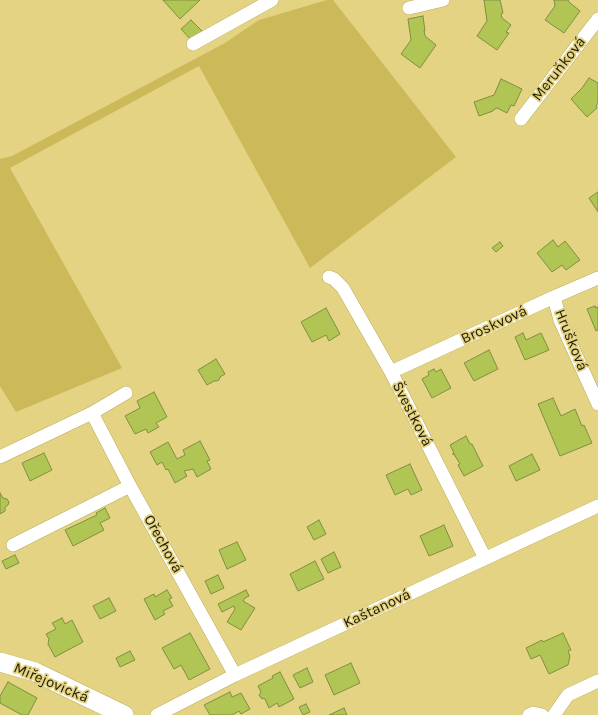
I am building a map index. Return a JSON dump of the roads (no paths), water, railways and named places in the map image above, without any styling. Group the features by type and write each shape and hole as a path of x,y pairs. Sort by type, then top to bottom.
{"street":[{"path":"193,44 272,0"},
{"path":"409,8 443,0"},
{"name":"Meruňková","path":"520,119 598,19"},
{"name":"Švestková","path":"329,276 343,288 391,372 485,558"},
{"name":"Broskvová","path":"391,372 598,278"},
{"name":"Hrušková","path":"554,297 560,320 598,404"},
{"path":"0,457 92,413 126,393"},
{"name":"Ořechová","path":"92,413 130,486 235,676"},
{"path":"13,545 130,486"},
{"name":"Kaštanová","path":"157,715 235,676 598,506"},
{"name":"Miřejovická","path":"0,662 34,672 124,715"},
{"path":"554,715 568,695 598,681"},
{"path":"529,715 534,713 542,715"}]}
